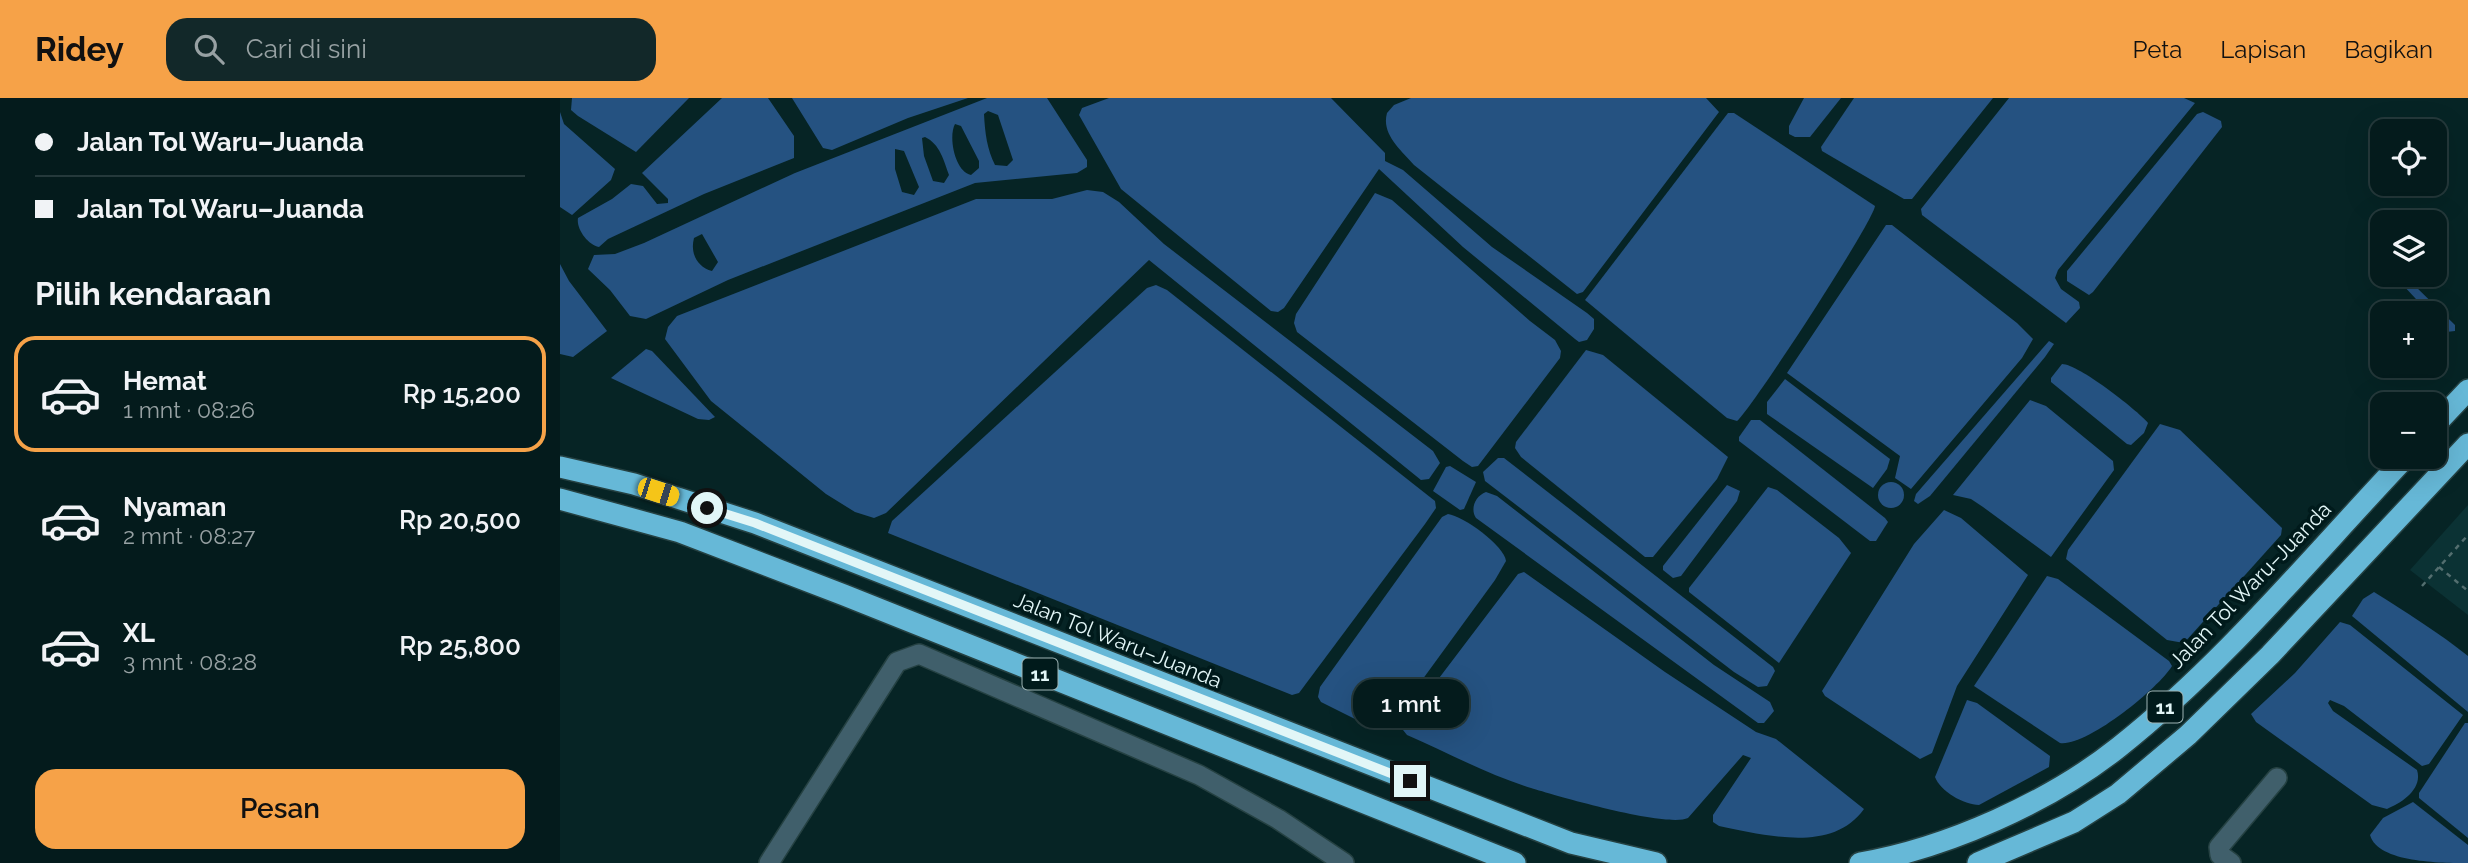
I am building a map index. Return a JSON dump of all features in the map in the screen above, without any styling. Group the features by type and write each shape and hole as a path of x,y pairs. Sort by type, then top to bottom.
{"highway":[{"path":"2447,412 2468,390"},
{"name":"11","path":"1978,863 2074,822 2118,794 2188,735 2270,655 2468,444"},
{"name":"Jalan Tol Waru–Juanda","path":"560,467 634,484 755,523 1560,839 1656,863"},
{"name":"Jalan Tol Waru–Juanda","path":"1860,863 1946,840 2050,793 2118,748 2200,676 2395,469"},
{"name":"11","path":"560,499 680,532 1515,863"}],"street":[{"path":"769,863 897,662 919,654 1199,775 1278,819 1344,863"},
{"path":"2231,863 2220,855 2219,847 2277,778"}],"path":[{"path":"2422,586 2468,535"},
{"path":"2439,568 2468,591"}],"shaded area":[{"path":"2468,505 2468,615 2410,570"}],"water":[{"path":"572,98 689,98 636,152 578,116 571,110"},
{"path":"722,98 768,98 794,136 794,158 704,194 608,239 599,247 587,240 579,227 578,218 612,199 631,184 643,186 657,204 668,203 668,199 642,173"},
{"path":"792,98 968,98 908,118 832,150 823,148"},
{"path":"987,98 1047,98 1087,160 1087,167 1077,173 975,183 728,280 646,319 630,316 610,290 588,269 594,255 615,254 644,243 795,173","holes":["988,111 998,115 1013,160 1007,166 995,165 992,159 984,114","955,124 961,126 979,161 979,168 971,175 965,172 957,161 953,130","922,138 930,140 941,153 949,175 944,183 933,181 924,156","895,149 904,151 919,187 914,195 902,192 895,169","702,234 718,262 712,271 699,263 693,244 694,238"]},
{"path":"1109,98 1331,98 1385,153 1385,161 1403,170 1492,247 1587,313 1594,319 1594,329 1587,340 1579,342 1463,247 1379,169 1284,308 1278,312 1271,311 1121,189 1079,115 1082,108"},
{"path":"1411,98 1706,98 1719,112 1583,292 1577,294 1414,165 1398,147 1389,135 1387,113 1394,105"},
{"path":"1804,98 1841,98 1810,137 1795,137 1789,134 1789,126"},
{"path":"1854,98 1993,98 1912,199 1904,199 1822,151 1821,147"},
{"path":"2009,98 2184,98 2195,103 2058,270 2055,278 2061,289 2079,302 2080,308 2066,323 1922,215 1921,209"},
{"path":"560,112 564,124 615,169 611,180 572,215 560,207"},
{"path":"2203,112 2221,121 2222,127 2093,292 2089,295 2067,281 2067,271 2197,114"},
{"path":"1728,113 1734,113 1875,206 1855,245 1811,314 1737,421 1727,418 1585,300"},
{"path":"1087,190 1103,192 1119,202 1164,244 1433,451 1440,463 1429,479 1421,480 1149,260 886,513 874,518 855,512 826,494 711,401 665,339 668,327 677,316 976,199 1052,199"},
{"path":"1375,193 1392,200 1555,340 1561,351 1560,358 1478,466 1472,467 1463,461 1297,332 1294,323 1296,314"},
{"path":"1886,225 1892,225 2017,323 2033,339 2022,358 1911,489 1895,478 1900,456 1787,373"},
{"path":"560,264 569,281 607,331 573,357 560,354"},
{"path":"1156,285 1167,290 1435,501 1436,508 1425,524 1299,693 1292,695 888,533 892,521 1147,288"},
{"path":"2405,287 2416,287 2430,301 2418,301"},
{"path":"2447,317 2455,325 2455,331 2447,332"},
{"path":"2049,341 2054,344 2045,357 1930,496 1918,504 1914,501 1916,494"},
{"path":"646,349 652,351 715,417 709,420 698,419 611,378"},
{"path":"1586,350 1603,355 1728,457 1717,479 1653,557 1645,557 1521,457 1515,448 1516,442"},
{"path":"2062,364 2093,379 2132,408 2148,423 2144,433 2131,445 2127,444 2051,382"},
{"path":"1785,379 1890,459 1887,469 1873,488 1767,414 1767,402"},
{"path":"2030,400 2046,406 2113,461 2114,470 2051,557 1971,499 1953,495"},
{"path":"1751,420 1760,420 1885,518 1888,522 1876,541 1870,541 1739,441"},
{"path":"2160,424 2180,430 2282,528 2281,535 2184,643 2167,640 2066,559 2068,550"},
{"path":"1498,458 1504,458 1773,667 1775,671 1767,686 1758,687 1734,672 1485,481 1483,472"},
{"path":"1450,466 1476,482 1464,509 1460,510 1433,491 1446,467"},
{"path":"1891,482 1900,486 1904,495 1900,504 1891,508 1882,504 1878,495 1882,486"},
{"path":"1727,485 1740,491 1737,501 1681,576 1673,578 1663,570 1663,566"},
{"path":"1768,487 1777,490 1839,538 1851,553 1779,663 1689,592 1689,588"},
{"path":"1486,492 1497,496 1714,665 1770,702 1774,711 1764,723 1758,723 1476,518 1473,511 1475,503 1479,496"},
{"path":"1944,510 1961,518 2028,575 1957,686 1932,753 1920,759 1825,696 1822,691 1914,544"},
{"path":"1448,514 1482,532 1504,554 1506,561 1390,724 1375,729 1321,702 1318,697 1320,687 1442,517"},
{"path":"1524,572 1665,672 1756,732 1776,739 1864,809 1850,823 1834,832 1816,837 1777,836 1719,826 1713,822 1713,815 1751,758 1743,755 1688,818 1658,819 1611,810 1515,783 1407,735 1403,730 1405,723 1518,574"},
{"path":"2047,576 2058,579 2169,661 2172,666 2152,688 2120,715 2072,742 2060,743 1974,686"},
{"path":"2374,592 2468,656 2468,712 2352,616 2363,599"},
{"path":"2340,622 2350,625 2463,715 2429,764 2422,766 2344,706 2330,700 2328,703 2333,711 2417,770 2414,789 2405,799 2387,809 2372,805 2256,722 2251,714 2295,673"},
{"path":"1967,700 1977,703 2050,756 2049,767 1979,805 1966,803 1947,792 1935,777"},
{"path":"2465,723 2468,723 2468,838 2419,798 2419,793"},
{"path":"2413,802 2468,845 2468,863 2412,860 2385,851 2375,844 2370,835 2383,818"}],"route":[{"path":"707,508 755,523 1410,781"}]}
